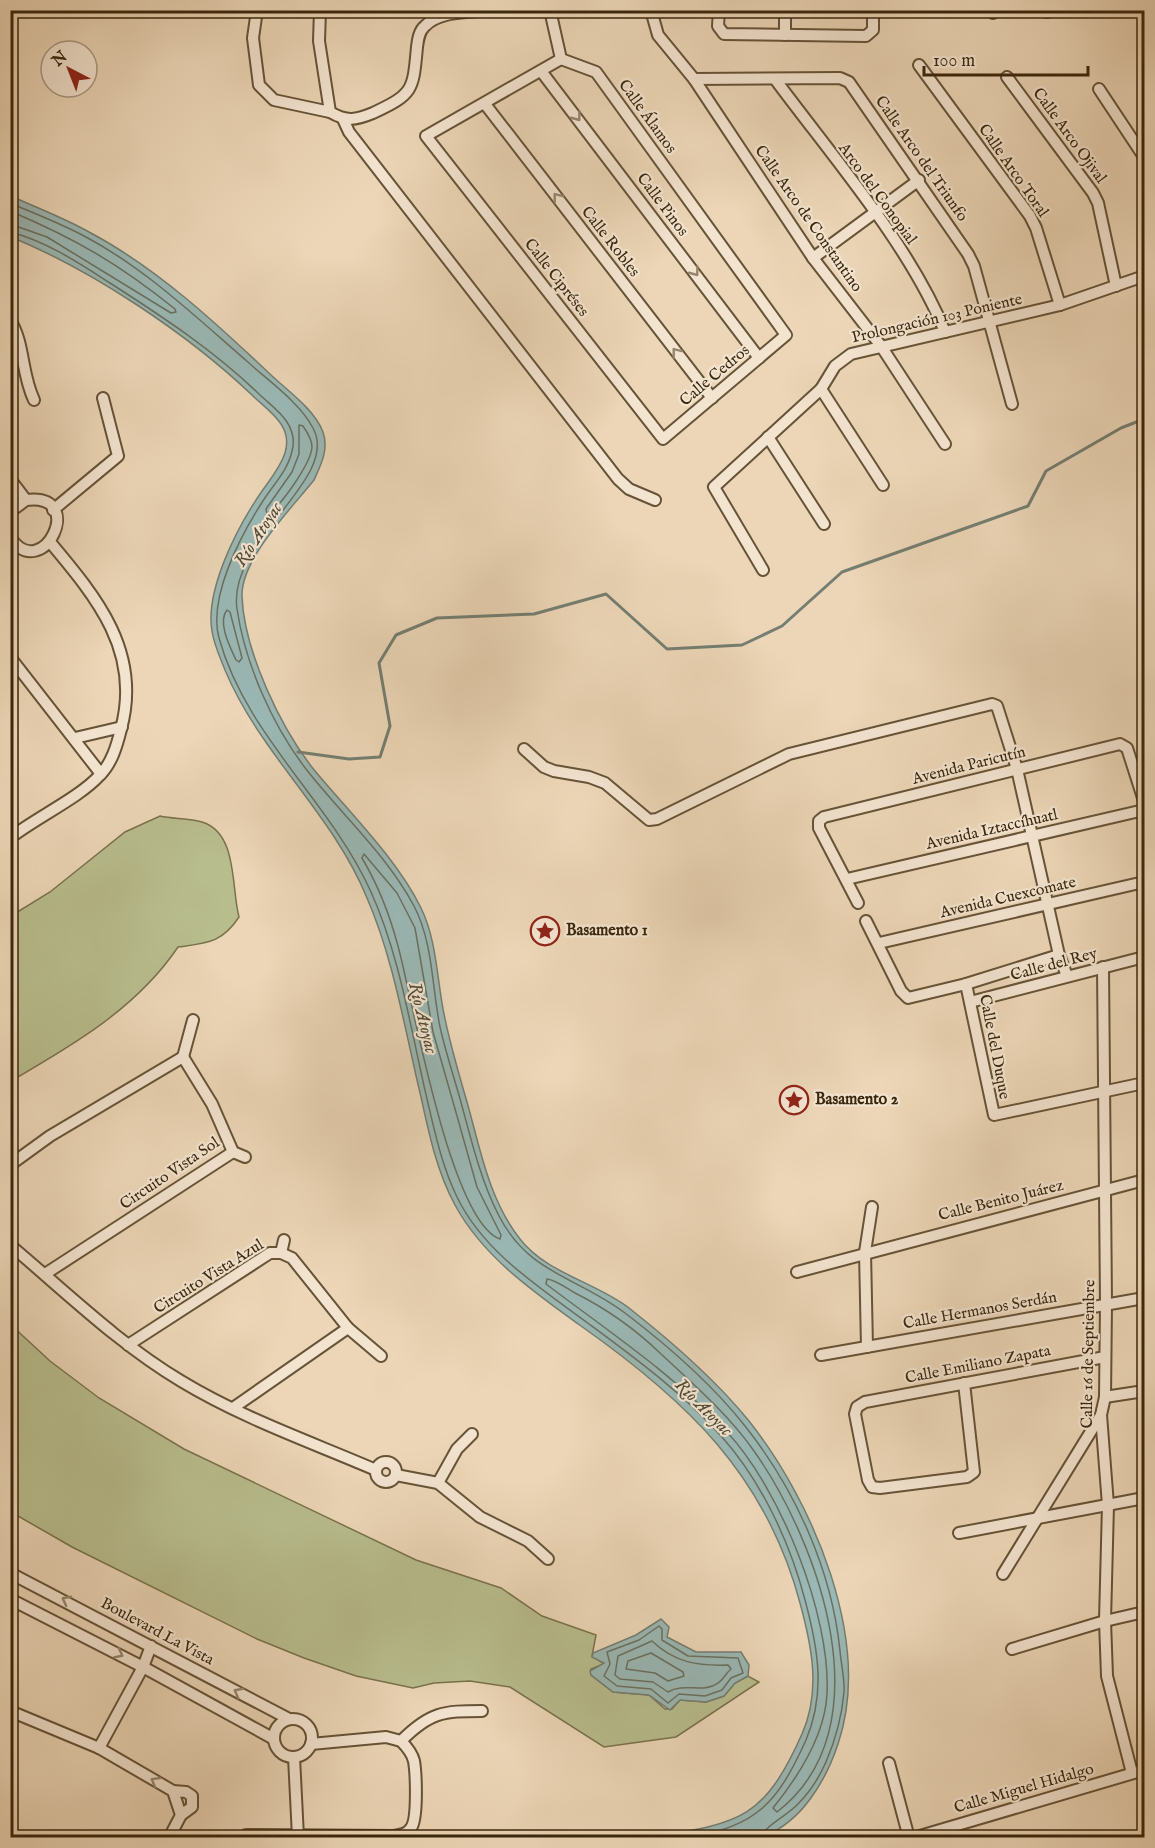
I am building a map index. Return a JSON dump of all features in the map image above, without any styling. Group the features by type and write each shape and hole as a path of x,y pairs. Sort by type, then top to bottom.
{"street":[{"path":"257,10 253,38 259,85 274,100 330,112 343,119 356,120 399,101 409,90 414,79 418,37 423,27 431,20 442,16 486,10"},
{"path":"320,10 319,41 330,112"},
{"path":"485,104 561,59 550,10"},
{"name":"Calle Arco de Constantino","path":"651,10 658,35 694,79 813,258 881,346 945,444"},
{"path":"719,10 720,31 724,34 866,36 873,30 873,10"},
{"path":"785,10 785,34"},
{"name":"Calle Álamos","path":"561,59 596,72 786,335"},
{"name":"Calle Arco Toral","path":"919,66 1030,216 1036,228 1060,305"},
{"name":"Calle Pinos","path":"541,71 759,358"},
{"name":"Calle Arco Ojival","path":"1007,77 1093,193 1098,203 1116,286"},
{"name":"Calle Arco del Triunfo","path":"694,79 846,79 919,180 971,260 1012,404"},
{"name":"Arco del Conopial","path":"775,79 874,213 931,296 945,332"},
{"path":"1099,89 1144,157"},
{"name":"Calle Cipréses","path":"485,104 426,135 663,439"},
{"name":"Calle Robles","path":"485,104 712,398"},
{"path":"343,119 349,132 618,479 629,489 654,500"},
{"path":"813,258 919,180"},
{"name":"Prolongación 103 Poniente","path":"763,570 714,487 820,389 843,358 881,346 1060,305 1144,276"},
{"path":"10,320 19,339 23,370 34,400"},
{"name":"Calle Cedros","path":"663,439 786,335"},
{"path":"820,389 883,485"},
{"path":"53,510 118,456 103,398"},
{"path":"768,437 824,524"},
{"path":"10,479 26,500"},
{"path":"10,512 26,500 41,501 53,510 58,527 50,542 35,550 19,546 11,540"},
{"path":"13,832 101,774 111,759 122,727 128,688 122,650 101,609 50,542"},
{"path":"10,657 101,774"},
{"path":"524,749 544,767 589,777 604,783 650,820 657,819 789,754 992,704 998,706 1017,769 1059,955 1067,976"},
{"path":"75,738 122,727"},
{"name":"Avenida Paricutín","path":"847,879 821,834 819,821 824,817 1120,744 1127,748 1144,801"},
{"name":"Avenida Iztaccíhuatl","path":"847,879 1144,810"},
{"path":"847,879 858,903"},
{"name":"Avenida Cuexcomate","path":"879,943 1144,882"},
{"path":"867,921 879,943"},
{"name":"Calle del Rey","path":"879,943 901,991 908,998 966,984 1059,955"},
{"name":"Calle del Rey","path":"970,1002 1144,957"},
{"name":"Calle 16 de Septiembre","path":"1103,967 1106,1304 1105,1397 1101,1415 1108,1505 1105,1621 1107,1676 1132,1773"},
{"name":"Calle del Duque","path":"966,984 994,1115 1105,1092"},
{"path":"10,1165 50,1136 183,1056 193,1020"},
{"name":"Circuito Vista Sol","path":"45,1274 233,1152 212,1104 183,1056"},
{"path":"1105,1092 1144,1083"},
{"path":"233,1152 245,1157"},
{"name":"Calle Benito Juárez","path":"797,1272 865,1252 1144,1180"},
{"path":"867,1347 865,1252 872,1207"},
{"path":"281,1253 284,1240"},
{"path":"10,1245 128,1345 182,1382 233,1408 376,1470 378,1478 386,1483 396,1475 438,1483 480,1517 528,1541 548,1559"},
{"name":"Circuito Vista Azul","path":"128,1345 270,1253 281,1253 292,1258 348,1328 381,1356"},
{"name":"Calle Hermanos Serdán","path":"820,1355 1144,1298"},
{"path":"233,1408 348,1328"},
{"name":"Calle Emiliano Zapata","path":"964,1383 974,1472 967,1477 880,1488 872,1486 867,1480 855,1414 857,1407 865,1402 964,1383 1105,1357"},
{"path":"1105,1397 1144,1391"},
{"path":"1003,1574 1101,1415"},
{"path":"438,1483 457,1449 472,1434"},
{"path":"959,1533 1144,1498"},
{"name":"Boulevard La Vista","path":"10,1573 290,1719"},
{"path":"10,1599 143,1667 274,1739"},
{"path":"1012,1649 1105,1621 1144,1612"},
{"path":"99,1748 143,1667 151,1646"},
{"path":"11,1710 99,1748 173,1791 186,1792 192,1796 192,1807 181,1815 170,1837"},
{"path":"401,1741 428,1718 445,1711 482,1710"},
{"path":"290,1719 297,1719 310,1729 311,1744 306,1752 294,1757 278,1750 274,1739 277,1728 290,1719"},
{"path":"246,1835 394,1836 404,1834 411,1828 415,1813 415,1768 411,1754 401,1741 386,1737 311,1744"},
{"path":"294,1757 298,1837"},
{"path":"889,1763 911,1838"},
{"name":"Calle Miguel Hidalgo","path":"911,1838 1144,1770"}],"green space":[{"path":"160,816 202,822 214,828 222,837 231,862 239,917 233,926 220,937 178,947 162,969 123,1007 80,1039 11,1081 11,916 50,892 125,832"},
{"path":"10,1324 50,1361 99,1398 184,1449 416,1560 501,1588 542,1616 596,1635 592,1656 604,1664 591,1669 591,1675 613,1692 649,1695 665,1709 672,1709 680,1700 706,1702 724,1696 735,1683 748,1676 759,1682 676,1737 604,1747 510,1687 470,1681 434,1683 413,1688 356,1676 257,1639 72,1547 11,1512"}],"water":[{"name":"Río Atoyac","path":"11,196 89,232 162,279 207,316 300,401 314,416 323,432 325,451 314,480 258,551 244,582 242,596 249,641 277,712 302,754 386,854 421,908 433,945 448,1033 481,1155 493,1191 509,1224 531,1251 557,1269 629,1308 692,1361 722,1390 773,1454 795,1491 815,1532 831,1574 842,1618 848,1661 847,1704 838,1744 827,1772 801,1810 778,1830 755,1838 652,1837 707,1827 745,1813 774,1785 788,1763 808,1718 813,1669 808,1636 785,1557 766,1516 743,1479 717,1444 687,1412 655,1382 511,1272 480,1241 467,1224 443,1179 434,1152 392,971 367,898 353,868 335,839 257,729 225,670 216,646 211,615 218,580 224,561 241,526 283,459 287,442 283,427 271,412 227,372 169,327 106,285 11,237"},
{"path":"661,1619 669,1627 667,1637 696,1652 741,1652 749,1665 748,1676 735,1683 724,1696 706,1702 680,1700 670,1710 649,1695 613,1692 591,1675 590,1671 604,1663 592,1657 593,1653 636,1635"}],"waterway":[{"path":"298,752 349,759 380,757 390,726 379,663 396,635 437,618 534,614 606,594 667,649 742,645 782,626 842,572 1028,506 1046,471 1121,428 1144,419"}],"place":[{"name":"Basamento 1","path":"545,931"},
{"name":"Basamento 2","path":"794,1100"}]}
